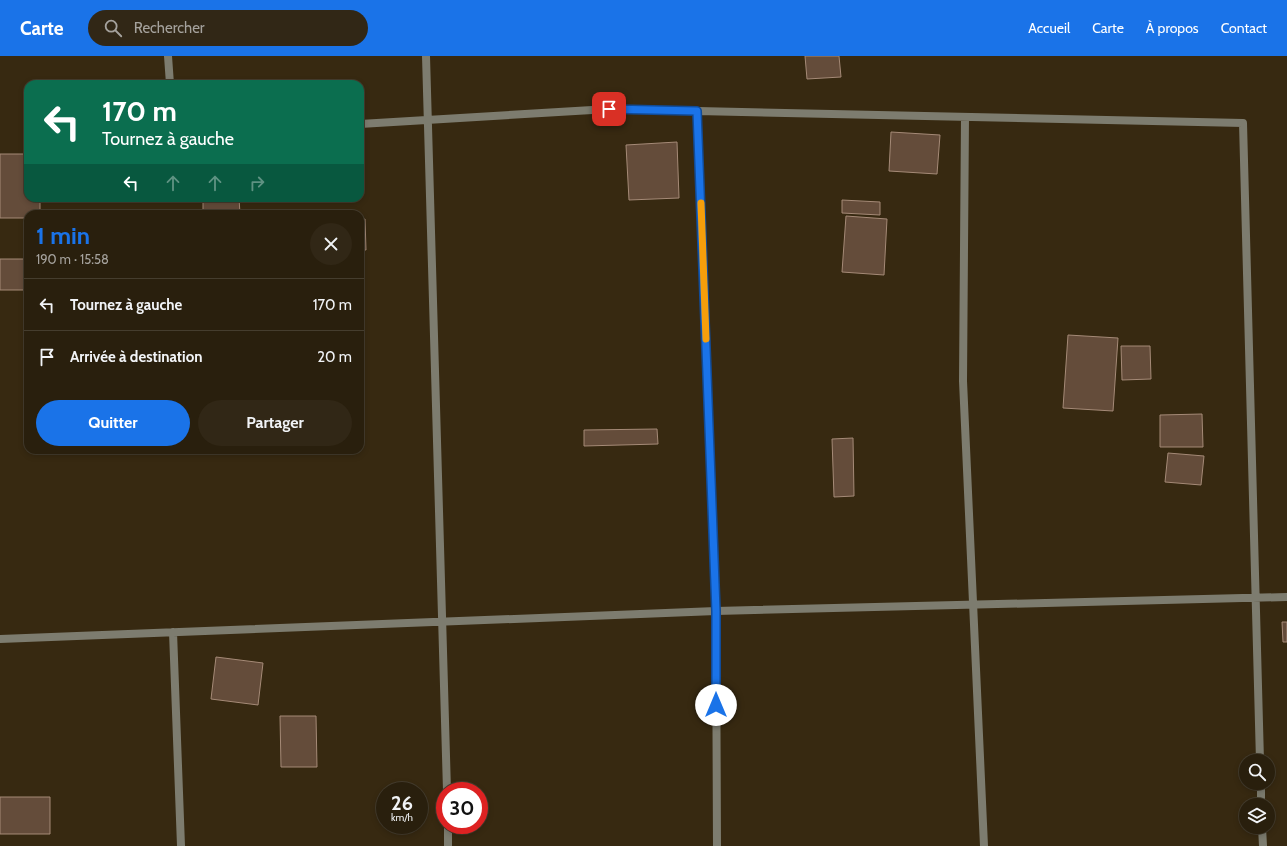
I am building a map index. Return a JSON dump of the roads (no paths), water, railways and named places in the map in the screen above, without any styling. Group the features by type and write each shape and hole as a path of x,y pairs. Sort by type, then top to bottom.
{"street":[{"path":"168,56 170,80"},
{"path":"426,56 447,782"},
{"path":"364,124 428,118 609,109 1242,124 1254,597 1260,754"},
{"path":"697,111 716,611 717,846"},
{"path":"965,117 964,381 984,846"},
{"path":"0,639 716,611 973,603 1287,597"},
{"path":"173,632 181,846"},
{"path":"448,834 448,846"},
{"path":"1262,834 1263,846"}]}
